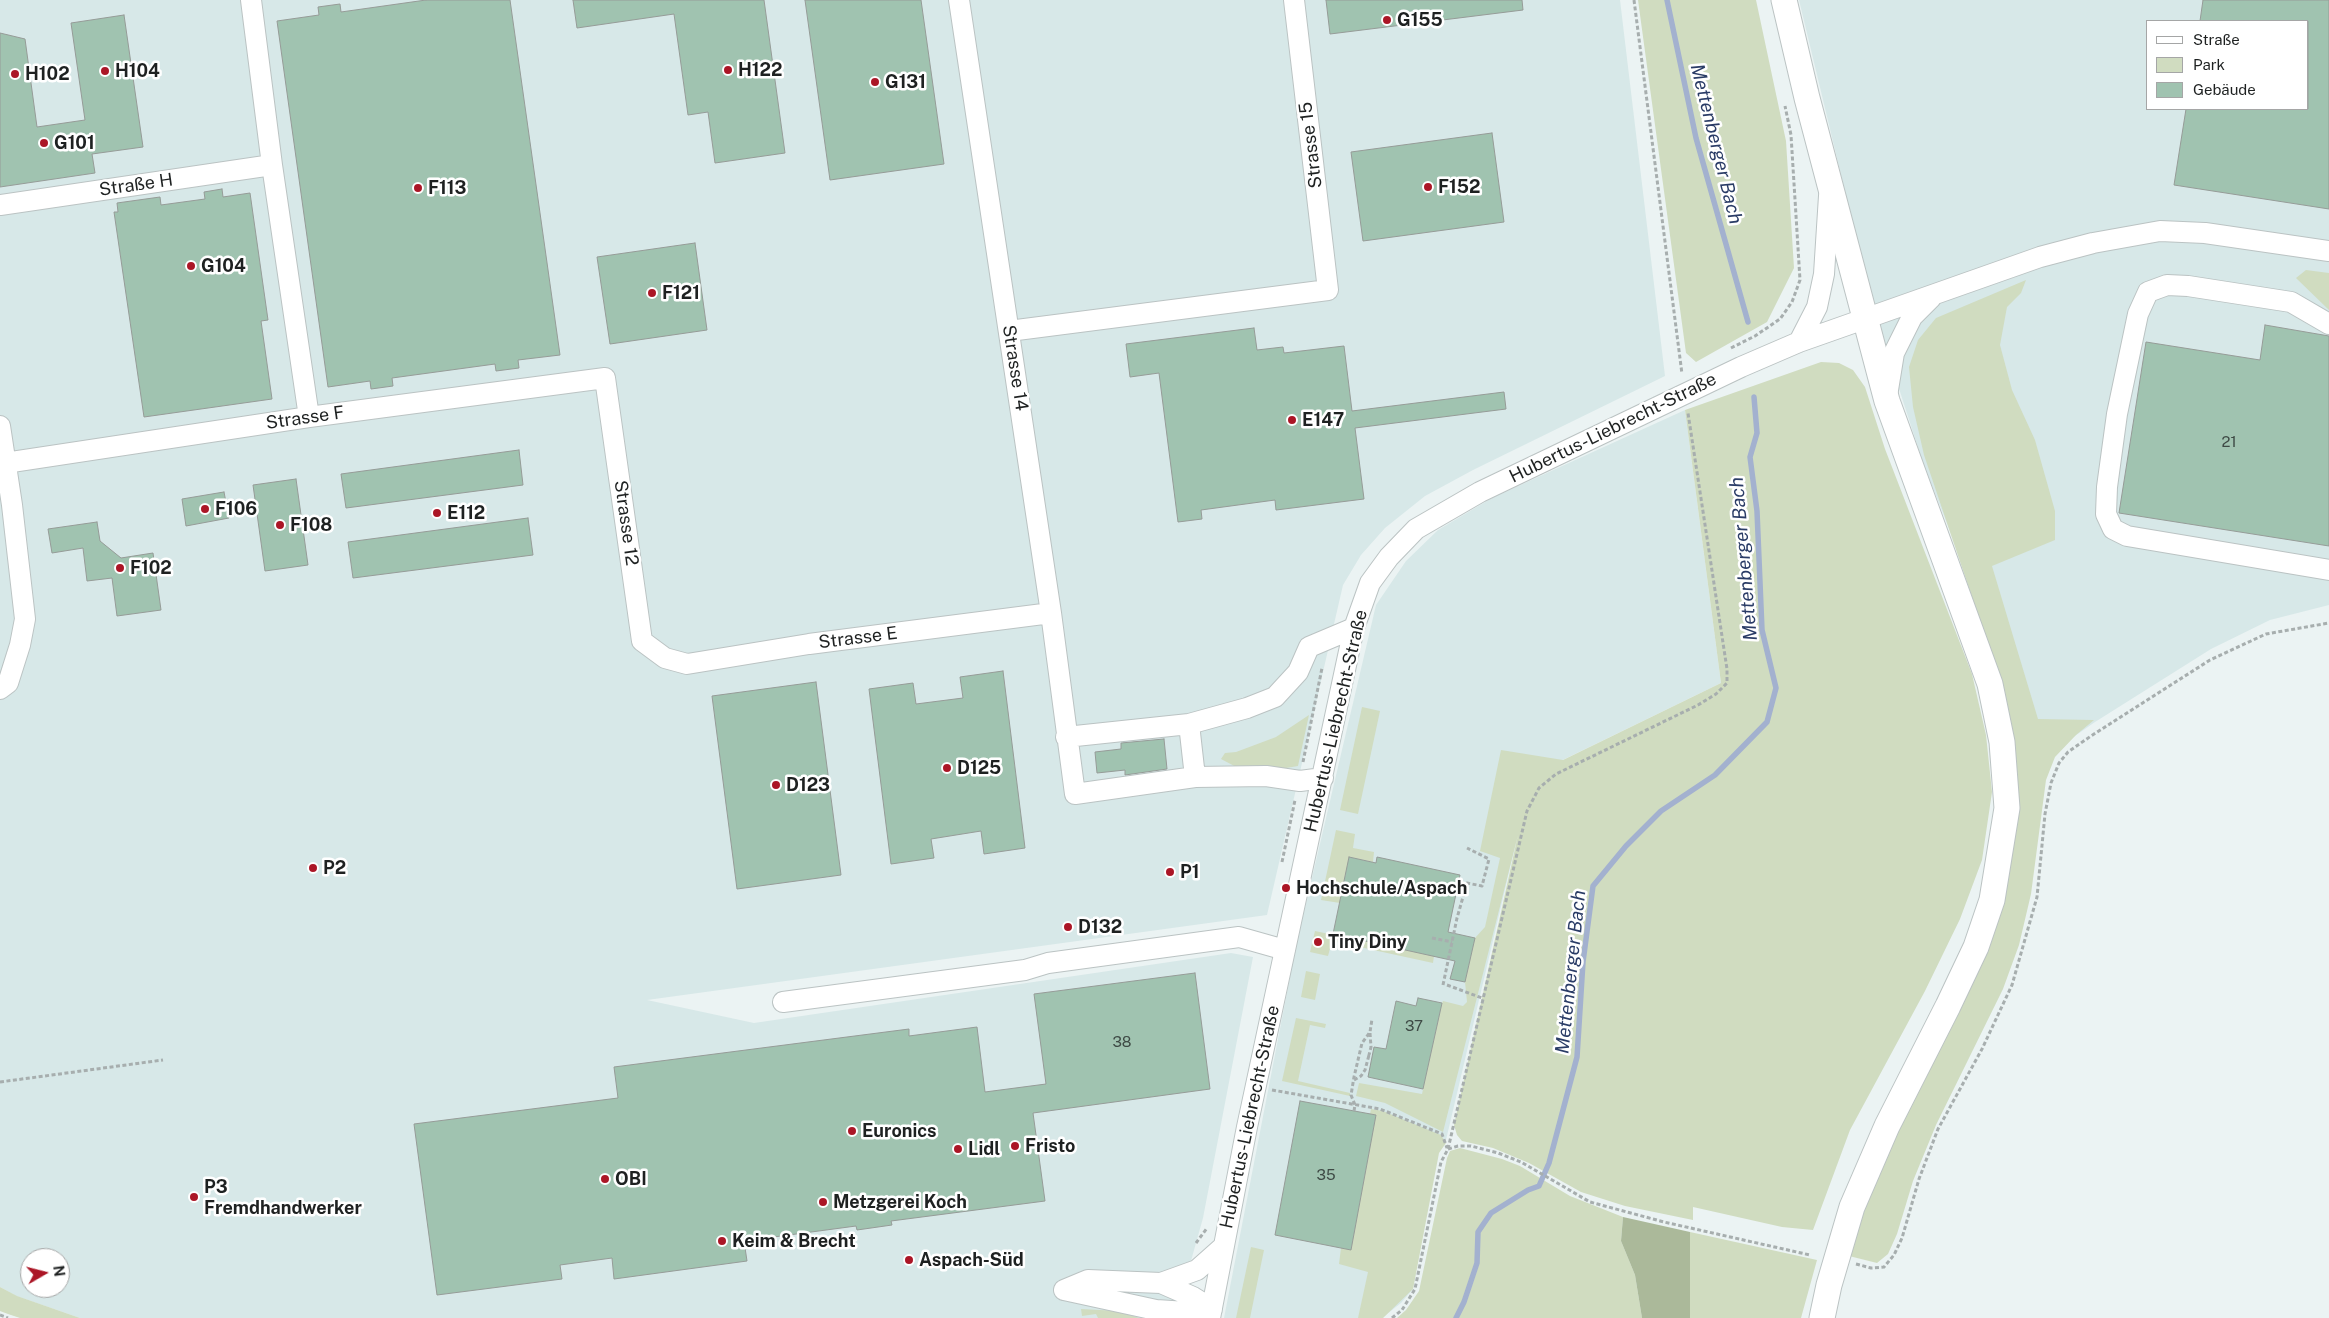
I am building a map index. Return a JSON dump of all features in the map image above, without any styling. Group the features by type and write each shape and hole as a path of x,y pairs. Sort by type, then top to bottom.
{"main road":[{"path":"1784,0 1829,184 1886,401 1990,684 2002,742 2007,808 1992,900 1976,947 1887,1126 1852,1207 1829,1285 1822,1318"}],"street":[{"path":"251,0 272,165 309,417"},
{"name":"Strasse 14","path":"959,0 1052,613 1066,737 1075,794 1195,778"},
{"name":"Strasse 15","path":"1009,331 1328,290 1294,0"},
{"name":"Straße H","path":"0,205 272,165"},
{"path":"1799,342 1816,307 1824,274 1829,184"},
{"name":"Hubertus-Liebrecht-Straße","path":"1211,1314 1256,1087 1354,628 1370,583 1389,557 1416,529 1480,492 1679,385 2040,256 2093,243 2160,231 2206,233 2329,251"},
{"path":"2329,324 2291,302 2188,286 2167,286 2148,292 2138,314 2117,414 2107,487 2106,514 2113,528 2126,536 2329,570"},
{"name":"Hubertus-Liebrecht-Straße","path":"1886,401 1894,353 1912,317 1936,293"},
{"name":"Strasse F","path":"5,463 309,417 605,378"},
{"name":"Strasse 12","path":"605,378 642,641 665,658"},
{"path":"0,426 12,505 25,619 20,645 8,683 0,689"},
{"name":"Strasse E","path":"665,658 687,664 809,644 1052,613"},
{"path":"1066,737 1189,724 1247,708 1274,697 1298,672 1309,647 1354,628"},
{"path":"0,663 20,645"},
{"path":"1189,724 1195,778 1266,776 1300,781 1323,778"},
{"path":"783,1002 1026,970 1048,963 1239,937 1285,950"},
{"path":"1161,1283 1197,1270 1224,1246"},
{"path":"1088,1280 1161,1283 1193,1297 1211,1314 1187,1312 1161,1314 1064,1290 1088,1280"}],"path":[{"path":"1392,1318 1402,1310 1415,1289 1441,1162 1448,1148 1527,811 1540,788 1556,774 1698,704 1716,694 1727,683 1727,670 1679,385 1682,373 1634,0"},
{"path":"1730,349 1755,336 1780,318 1792,302 1800,280 1791,136 1783,97"},
{"path":"1682,373 1690,370"},
{"path":"1679,385 1682,373"},
{"path":"1853,1264 1871,1268 1884,1267 1894,1255 1902,1238 1938,1129 1982,1049 2012,985 2037,897 2044,814 2050,783 2058,763 2068,752 2091,736 2210,660 2266,634 2329,622"},
{"path":"1281,870 1289,823 1300,781 1324,661 1333,638"},
{"path":"1467,848 1489,859 1482,886 1467,883 1452,942 1445,985 1482,998"},
{"path":"1432,938 1452,942"},
{"path":"1354,1080 1361,1076 1365,1070 1370,1056 1372,1019"},
{"path":"1354,1111 1355,1105 1351,1095 1354,1080 1362,1043 1370,1032"},
{"path":"0,1082 163,1060"},
{"path":"1256,1087 1380,1109 1442,1134 1448,1148"},
{"path":"1448,1148 1471,1146 1498,1153 1533,1169 1590,1202 1664,1222 1810,1255"},
{"path":"0,1315 8,1318"}],"shaded area":[{"path":"0,0 1620,0 1665,376 1473,470 1425,496 1385,528 1361,555 1343,585 1267,915 647,1000 754,1023 1231,953 1253,957 1203,1218 1175,1318 80,1318 22,1298 70,1298 70,1248 20,1248 20,1297 0,1287"},
{"path":"1799,0 2329,0 2329,605 2270,620 2211,649 2095,722 2026,770 1990,632 1923,463 1873,308"},
{"path":"1685,410 1721,683 1540,771 1524,809 1446,1140 1437,1150 1413,1289 1401,1303 1382,1318 1224,1318 1296,946 1376,605 1406,561 1438,530 1492,498"}],"green space":[{"path":"1638,0 1756,0 1786,141 1794,268 1767,322 1696,362 1686,353"},
{"path":"2306,270 2329,273 2329,310 2296,278"},
{"path":"2026,280 2021,293 2007,307 2000,345 2012,390 2035,440 2055,511 2055,540 1992,566 2038,719 2094,720 2076,735 2055,757 2046,780 2031,894 2019,945 2003,989 1936,1125 1913,1181 1897,1234 1888,1254 1877,1263 1845,1255 1859,1204 1995,924 1994,662 1924,455 1913,407 1909,367 1918,340 1936,318"},
{"path":"1821,362 1839,363 1853,370 1865,387 1885,449 1972,674 1986,735 1992,792 1982,860 1960,919 1925,991 1850,1130 1813,1230 1782,1227 1693,1207 1693,1220 1625,1206 1581,1192 1529,1163 1493,1148 1462,1141 1457,1135 1454,1125 1518,835 1443,1132 1385,1103 1356,1096 1359,1083 1422,1094 1442,1003 1443,1001 1463,1006 1467,1002 1465,982 1475,938 1485,927 1500,858 1480,851 1501,750 1563,760 1721,683 1685,410"},
{"path":"1362,707 1380,711 1358,814 1340,810"},
{"path":"1309,715 1298,766 1280,769 1240,769 1221,759 1225,753 1236,752 1276,737"},
{"path":"1336,830 1355,834 1353,848 1374,852 1373,862 1349,857 1340,903 1321,900"},
{"path":"1315,931 1434,956 1433,963 1332,941 1328,956 1310,952"},
{"path":"1306,971 1320,974 1315,1000 1301,997"},
{"path":"1296,1018 1326,1024 1325,1028 1310,1025 1298,1081 1350,1093 1350,1096 1282,1081"},
{"path":"1371,1109 1383,1111 1441,1135 1446,1143 1439,1153 1413,1289 1383,1318 1358,1318 1368,1272 1339,1264 1341,1248 1351,1249 1376,1115 1370,1114"},
{"path":"1460,1148 1502,1159 1520,1166 1570,1196 1623,1217 1621,1241 1635,1275 1642,1318 1397,1318 1406,1310 1419,1291 1447,1158 1450,1151"},
{"path":"1623,1217 1690,1232 1690,1318 1642,1318 1635,1275 1621,1241"},
{"path":"1690,1232 1817,1260 1801,1318 1690,1318"},
{"path":"1251,1247 1264,1250 1250,1318 1236,1318"},
{"path":"0,1287 20,1298 80,1318 20,1318 0,1311"},
{"path":"1081,1309 1119,1311 1139,1318 1098,1318 1096,1314 1082,1316"}],"building":[{"name":"F113","path":"426,0 510,0 560,355 518,360 519,368 496,371 495,364 392,378 393,386 371,389 370,381 328,387 277,21 319,15 318,7 340,4 341,12"},
{"name":"H122","path":"573,0 764,0 785,153 715,163 708,112 688,115 674,14 577,28"},
{"name":"G131","path":"805,0 921,0 944,164 830,180"},
{"name":"G155","path":"1326,0 1522,0 1523,10 1330,34"},
{"path":"2203,0 2329,0 2329,209 2174,185 2186,110 2309,110 2309,20 2200,20"},
{"path":"124,15 143,147 92,154 95,173 0,187 0,33 25,39 37,127 85,120 71,23"},
{"name":"F152","path":"1492,133 1504,222 1363,241 1351,152"},
{"name":"G104","path":"222,189 223,197 250,193 268,320 261,321 272,399 144,417 114,212 118,212 117,203 160,197 161,205 205,199 204,192"},
{"name":"F121","path":"695,243 707,330 610,344 597,257"},
{"path":"2265,325 2329,336 2329,546 2119,513 2146,342 2260,360"},
{"name":"E147","path":"1254,328 1257,350 1283,347 1284,353 1344,346 1352,411 1504,392 1506,409 1355,428 1364,499 1276,510 1275,500 1201,510 1202,519 1178,522 1159,373 1130,377 1126,344"},
{"path":"519,450 523,485 346,508 341,474"},
{"name":"F108","path":"296,479 308,565 265,571 253,485"},
{"name":"F106","path":"224,492 229,518 186,526 182,499"},
{"path":"528,518 533,555 353,578 348,542"},
{"name":"F102","path":"97,522 100,541 121,558 153,553 161,610 117,616 112,578 87,581 83,548 52,553 48,529"},
{"name":"D125","path":"1003,671 1025,848 984,854 981,831 931,839 934,858 891,864 869,689 913,683 916,704 963,698 960,677"},
{"name":"D123","path":"816,682 841,875 737,889 712,696"},
{"path":"1164,739 1167,769 1125,775 1125,770 1097,773 1095,752 1121,749 1121,743"},
{"path":"1349,857 1376,863 1377,857 1460,875 1448,932 1475,938 1465,982 1450,979 1455,961 1333,934"},
{"path":"1195,973 1210,1089 1033,1113 1045,1201 891,1221 892,1225 857,1230 856,1226 744,1241 747,1261 614,1279 612,1258 560,1265 562,1279 437,1295 414,1124 618,1098 614,1067 909,1029 909,1036 977,1027 985,1092 1046,1084 1034,994"},
{"path":"1418,998 1442,1003 1423,1089 1368,1077 1374,1047 1386,1049 1396,1001 1416,1006"},
{"path":"1300,1101 1376,1115 1351,1250 1275,1235"}],"waterway":[{"name":"Mettenberger Bach","path":"1667,0 1696,138 1748,322"},
{"name":"Mettenberger Bach","path":"1456,1318 1464,1302 1477,1263 1478,1232 1491,1213 1528,1190 1539,1186 1549,1163 1577,1057 1583,962 1593,886 1626,846 1661,811 1715,775 1767,722 1776,688 1762,630 1757,511 1750,457 1757,433 1754,397"}],"place":[{"name":"G155","path":"1387,20"},
{"name":"H122","path":"728,70"},
{"name":"H104","path":"105,71"},
{"name":"H102","path":"15,74"},
{"name":"G131","path":"875,82"},
{"name":"G101","path":"44,143"},
{"name":"F152","path":"1428,187"},
{"name":"F113","path":"418,188"},
{"name":"G104","path":"191,266"},
{"name":"F121","path":"652,293"},
{"name":"E147","path":"1292,420"},
{"name":"F106","path":"205,509"},
{"name":"E112","path":"437,513"},
{"name":"F108","path":"280,525"},
{"name":"F102","path":"120,568"},
{"name":"D125","path":"947,768"},
{"name":"D123","path":"776,785"},
{"name":"P2","path":"313,868"},
{"name":"P1","path":"1170,872"},
{"name":"Hochschule/Aspach","path":"1286,888"},
{"name":"D132","path":"1068,927"},
{"name":"Tiny Diny","path":"1318,942"},
{"name":"Euronics","path":"852,1131"},
{"name":"Fristo","path":"1015,1146"},
{"name":"Lidl","path":"958,1149"},
{"name":"OBI","path":"605,1179"},
{"name":"P3 Fremdhandwerker","path":"194,1197"},
{"name":"Metzgerei Koch","path":"823,1202"},
{"name":"Keim & Brecht","path":"722,1241"},
{"name":"Aspach-Süd","path":"909,1260"}]}
